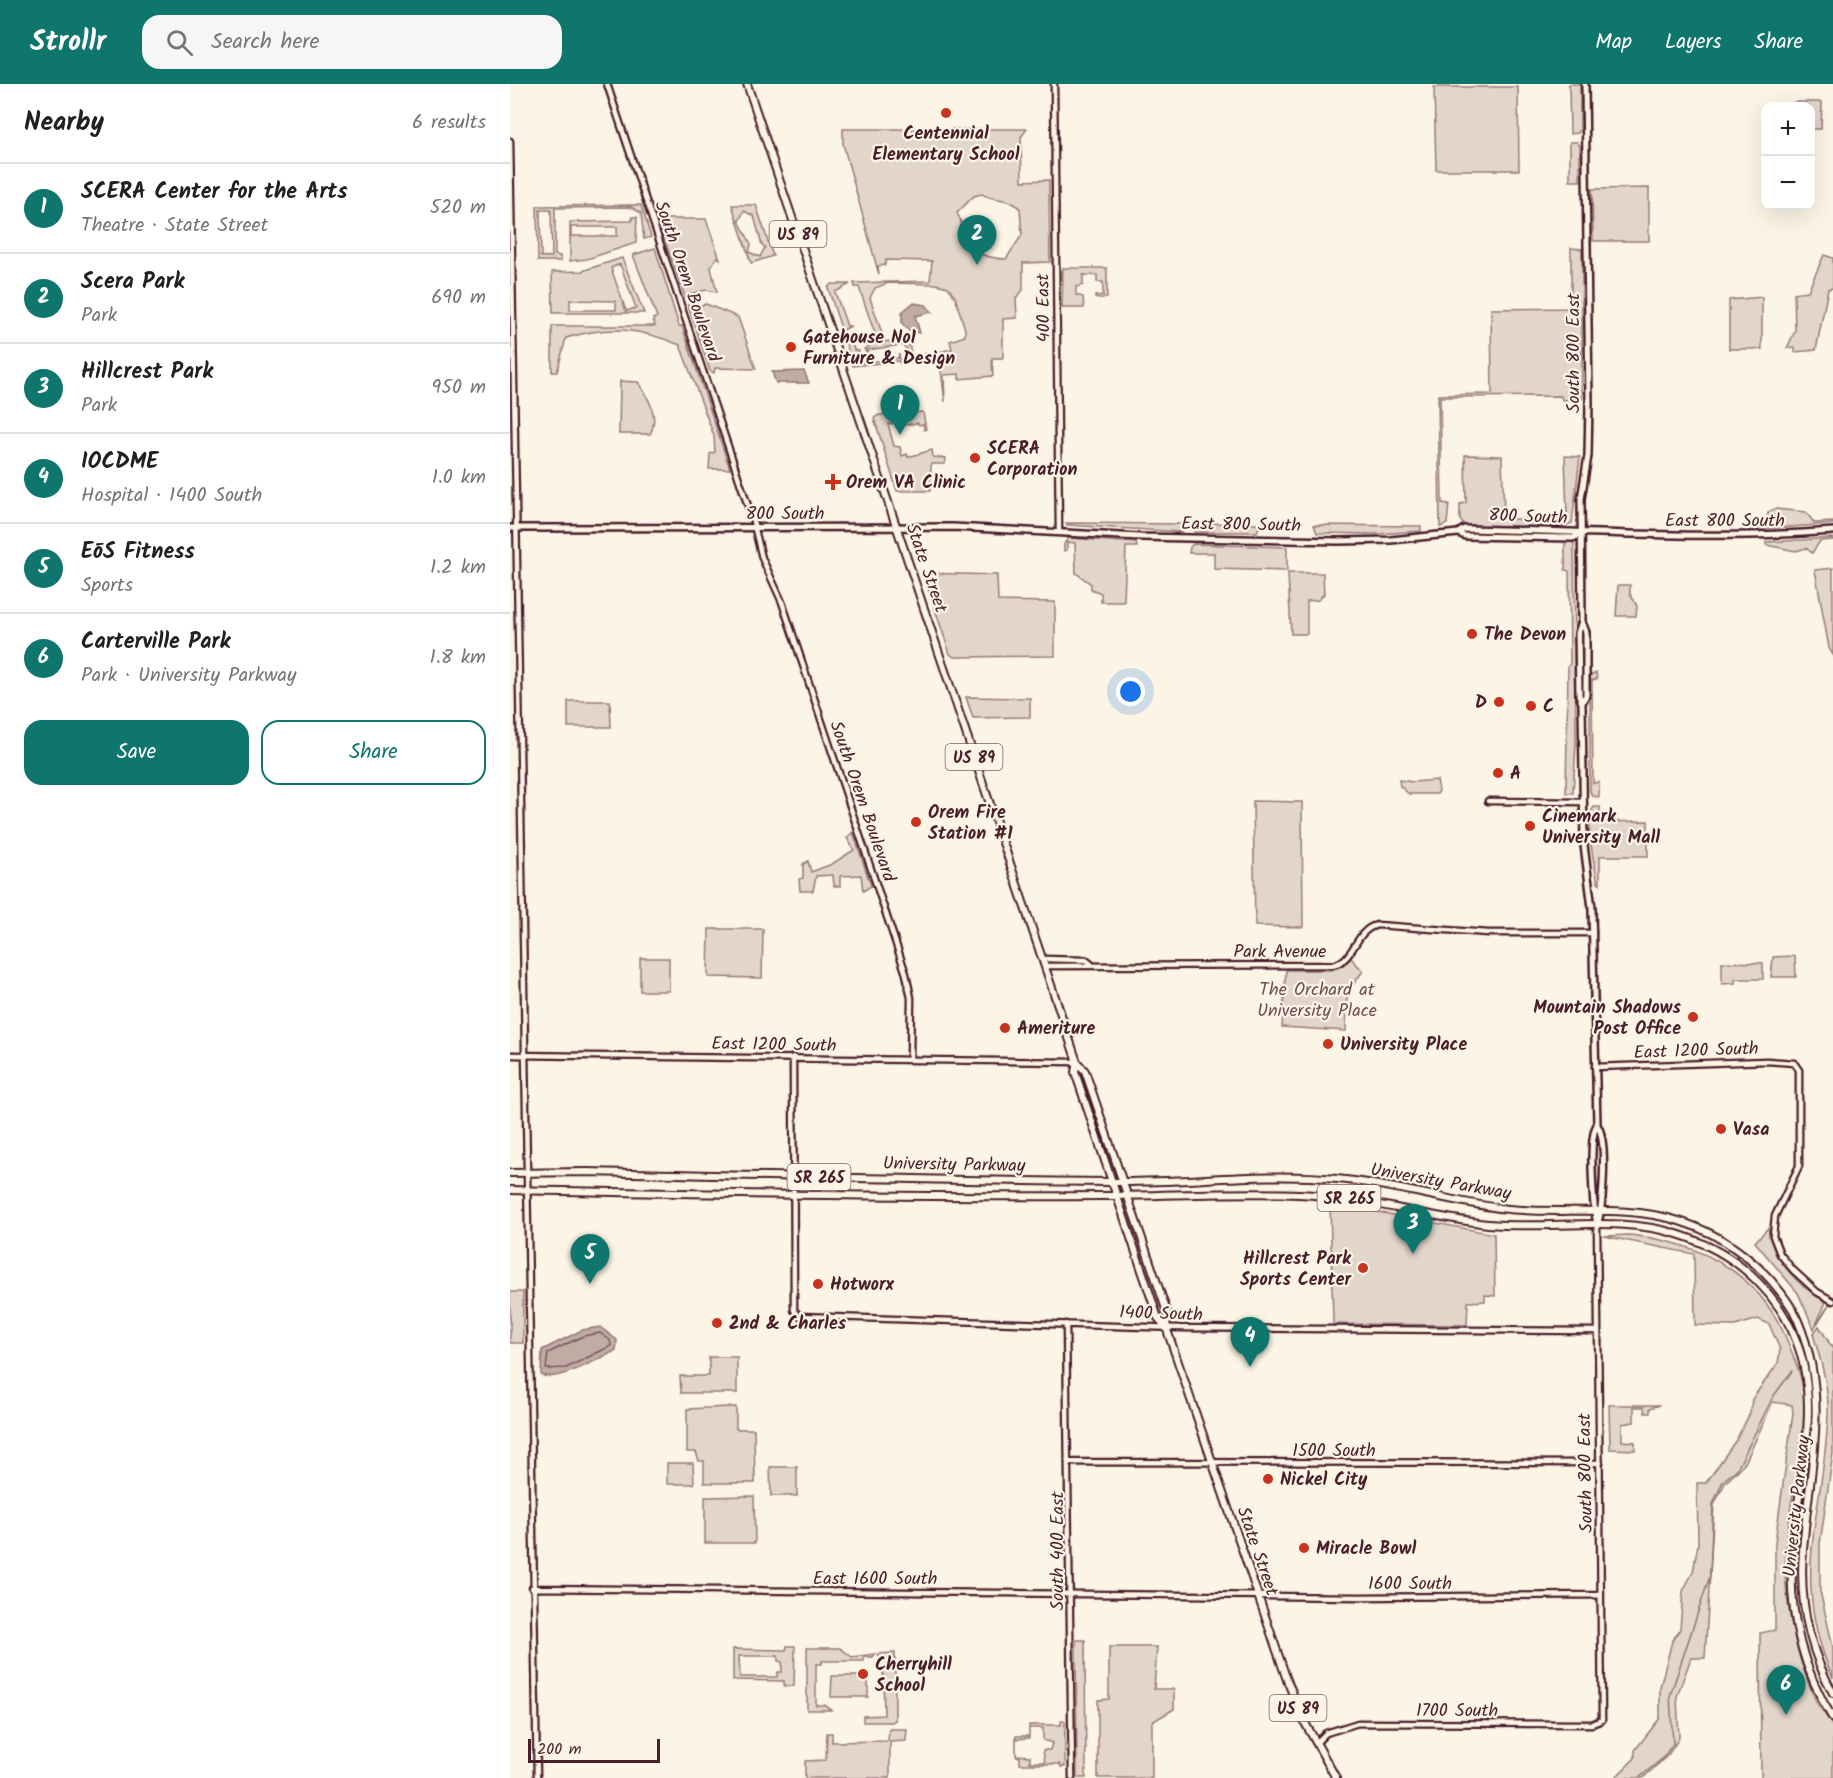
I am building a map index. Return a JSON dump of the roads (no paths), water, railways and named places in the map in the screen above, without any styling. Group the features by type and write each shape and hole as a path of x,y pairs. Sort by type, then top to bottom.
{"main road":[{"name":"State Street","path":"747,84 1077,1062 1085,1071 1124,1182 1168,1315 1167,1327 1257,1595 1287,1680 1316,1743 1336,1778"},
{"name":"South 800 East","path":"1585,84 1588,442 1581,499 1582,621 1578,633 1579,695 1582,703 1583,802 1593,933 1597,1125 1600,1130 1603,1211 1597,1226"},
{"name":"800 South","path":"510,528 897,527 1059,531"},
{"name":"East 800 South","path":"1059,531 1185,539 1371,541 1422,537"},
{"name":"East 800 South","path":"1582,534 1771,536 1833,531"},
{"name":"800 South","path":"1422,537 1458,533 1465,536 1573,538 1582,534"},
{"name":"South 800 East","path":"1582,621 1586,632 1586,695 1582,703"},
{"path":"1578,633 1582,640 1583,664 1586,669"},
{"name":"State Street","path":"1077,1062 1075,1072 1111,1182 1158,1318 1167,1327"},
{"name":"South 800 East","path":"1597,1125 1593,1130 1594,1211 1597,1226"},
{"name":"University Parkway","path":"510,1173 1111,1182 1312,1177 1357,1181 1504,1208 1637,1212 1671,1218 1724,1241 1769,1278 1800,1324 1817,1374 1821,1413 1803,1550 1803,1594 1812,1644 1833,1693"},
{"name":"SR 265","path":"510,1191 527,1191"},
{"name":"University Parkway","path":"527,1191 1116,1196 1301,1194 1349,1198 1487,1224 1660,1229 1714,1248 1758,1282 1778,1306 1794,1334 1806,1371 1810,1415 1793,1539 1792,1598 1807,1664 1833,1719"}],"street":[{"name":"South Orem Boulevard","path":"607,84 741,487 762,558 782,602 906,974 911,998 910,1059"},
{"name":"400 East","path":"1054,84 1059,531"},
{"path":"510,141 532,1588 537,1778"},
{"path":"1488,801 1583,802"},
{"name":"Park Avenue","path":"1044,963 1086,960 1091,964 1332,965 1346,958 1363,931 1377,925 1488,933 1593,933"},
{"name":"East 1200 South","path":"510,1055 1077,1062"},
{"path":"793,1057 793,1193"},
{"name":"East 1200 South","path":"1595,1067 1767,1061 1789,1061 1796,1065 1799,1070 1799,1166 1775,1216 1774,1241 1780,1254 1793,1270 1830,1299"},
{"name":"1400 South","path":"793,1193 796,1314 1167,1327 1598,1331"},
{"name":"South 800 East","path":"1597,1226 1602,1720"},
{"name":"South 400 East","path":"1066,1324 1072,1778"},
{"name":"1500 South","path":"1069,1462 1600,1463"},
{"name":"East 1600 South","path":"532,1588 1218,1594"},
{"name":"1600 South","path":"1218,1594 1601,1595"},
{"name":"1700 South","path":"1316,1743 1326,1733 1358,1723 1592,1724 1602,1720"}],"water":[{"path":"913,303 926,305 932,312 915,316 920,333 909,331 902,323 902,312"},
{"path":"804,371 809,383 776,383 772,372"},
{"path":"600,1327 617,1340 616,1351 568,1373 548,1377 541,1375 542,1350 582,1330"}],"waterway":[{"path":"1817,1324 1833,1298"},
{"path":"1639,1778 1663,1758 1673,1744 1670,1696 1710,1576 1713,1504 1723,1481 1737,1469 1773,1397 1792,1371"}],"place":[{"name":"Centennial Elementary School","path":"946,113"},
{"name":"Scera Park","path":"977,265"},
{"name":"Gatehouse No1 Furniture & Design","path":"791,347"},
{"name":"SCERA Center for the Arts","path":"900,435"},
{"name":"SCERA Corporation","path":"975,458"},
{"name":"Orem VA Clinic","path":"833,482"},
{"name":"The Devon","path":"1472,634"},
{"name":"D","path":"1499,702"},
{"name":"C","path":"1531,706"},
{"name":"A","path":"1498,773"},
{"name":"Orem Fire Station #1","path":"916,822"},
{"name":"Cinemark University Mall","path":"1530,826"},
{"name":"Mountain Shadows Post Office","path":"1693,1017"},
{"name":"Ameriture","path":"1005,1028"},
{"name":"University Place","path":"1328,1044"},
{"name":"Vasa","path":"1721,1129"},
{"name":"Hillcrest Park","path":"1413,1254"},
{"name":"Hillcrest Park Sports Center","path":"1363,1268"},
{"name":"EōS Fitness","path":"590,1284"},
{"name":"Hotworx","path":"818,1284"},
{"name":"2nd & Charles","path":"717,1323"},
{"name":"IOCDME","path":"1250,1367"},
{"name":"Nickel City","path":"1268,1479"},
{"name":"Miracle Bowl","path":"1304,1548"},
{"name":"Cherryhill School","path":"863,1674"},
{"name":"Carterville Park","path":"1786,1715"}],"park label":[{"name":"The Orchard at University Place","path":"1317,999"}]}
